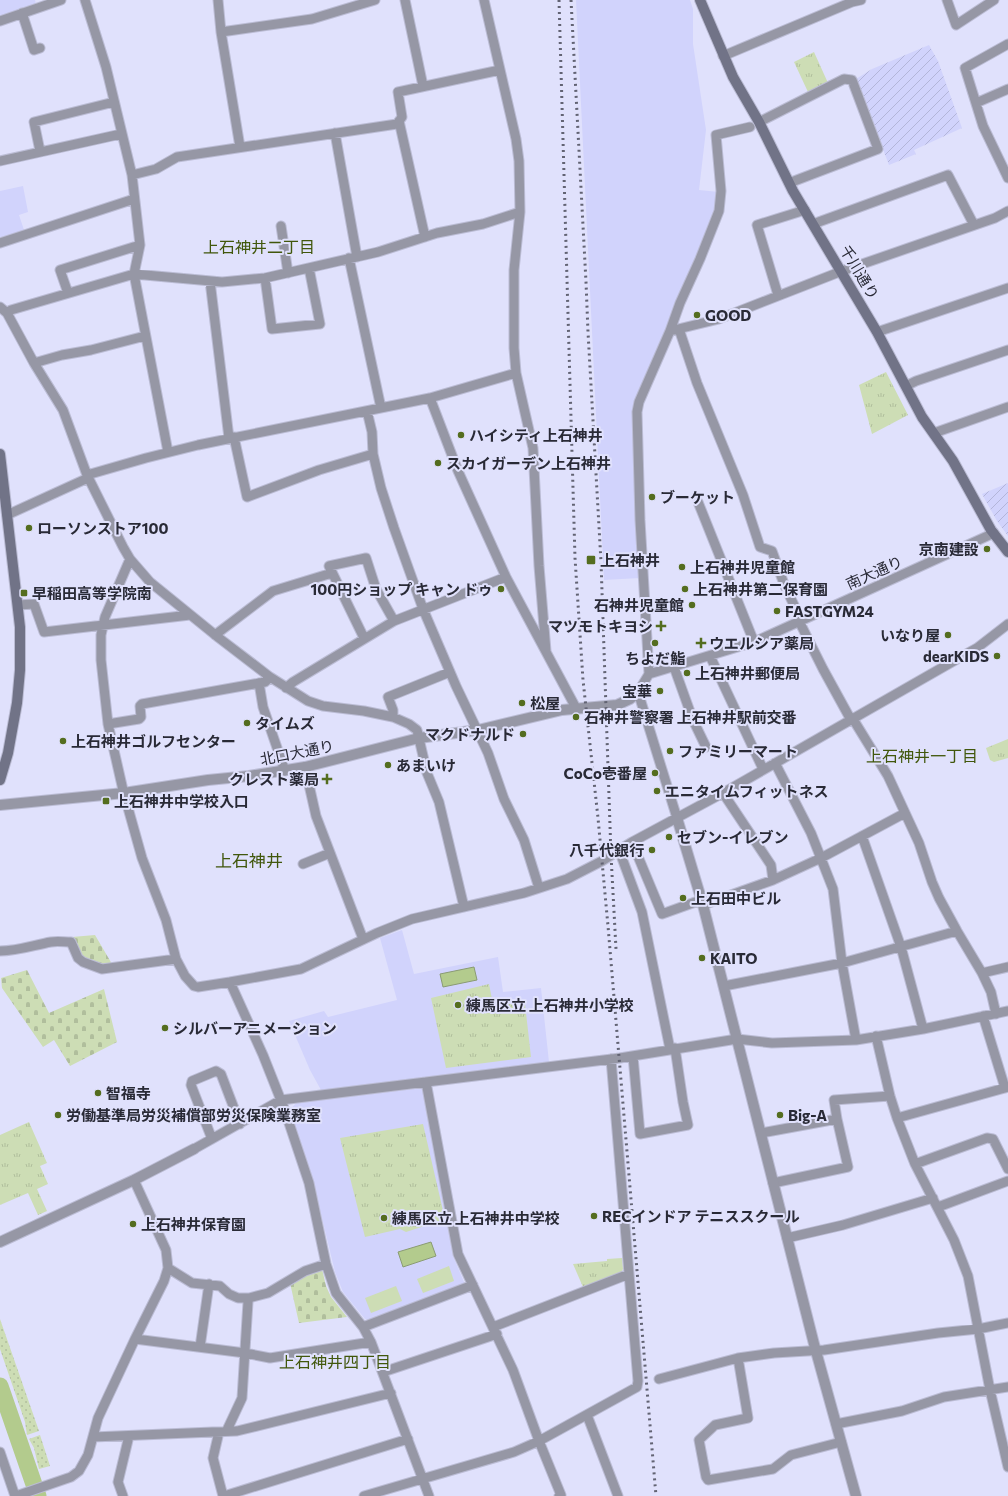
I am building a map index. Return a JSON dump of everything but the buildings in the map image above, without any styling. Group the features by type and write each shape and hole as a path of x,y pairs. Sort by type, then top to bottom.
{"main road":[{"name":"千川通り","path":"700,0 732,77 755,125 877,332 922,417 953,461 994,533 1008,552"},
{"path":"0,454 5,517 20,627 20,670 17,703 8,753 0,779"}],"street":[{"path":"0,20 62,0"},
{"path":"85,0 106,67 132,175 140,245 134,274 168,452"},
{"path":"218,0 221,32 240,147"},
{"path":"221,32 312,19 375,0"},
{"path":"405,0 424,86"},
{"path":"484,0 516,139 519,161 520,212 513,290 514,348 516,373 533,448 539,566 546,651"},
{"path":"723,56 852,2 861,0"},
{"path":"947,0 956,25 994,0"},
{"path":"22,13 34,50 40,48"},
{"path":"1008,44 965,68 983,126 1008,178"},
{"path":"132,175 156,169 177,157 397,124 402,117 398,92 500,70"},
{"path":"789,183 878,149 852,80 844,79 755,125 716,135 721,191 719,211 700,259 680,303 675,330 639,402 637,412 640,520 649,674 638,692 678,818 702,902 816,1350 856,1496"},
{"path":"976,103 1008,90"},
{"path":"40,151 34,122 114,102"},
{"path":"399,121 425,237"},
{"path":"335,133 353,257 381,408"},
{"path":"0,161 121,134"},
{"path":"813,224 948,175 974,224"},
{"path":"0,243 134,199"},
{"path":"778,295 757,225 805,210"},
{"path":"675,330 719,318 842,271 974,224 995,218 1008,211"},
{"path":"3,310 11,310 134,274 222,282 265,278 378,252 437,233 483,224 520,212"},
{"path":"281,226 288,273"},
{"path":"68,294 60,270 140,245"},
{"path":"265,278 272,329 320,324 309,268"},
{"path":"210,281 232,438 247,497 319,470 374,454"},
{"path":"877,332 1008,288"},
{"path":"3,310 63,410 88,476 130,559 150,582 215,635 286,688 315,704 393,717 413,726 417,730 427,772 438,802 464,907"},
{"path":"675,330 743,495 760,547 772,551 784,584 823,668 852,719 888,776 919,843 939,898 982,973 991,992 996,1014"},
{"path":"34,363 145,336"},
{"path":"906,386 916,381 1008,350"},
{"path":"5,517 88,476 168,452 430,398 516,373"},
{"path":"430,398 458,471 506,577 576,708"},
{"path":"934,433 1008,407"},
{"path":"367,411 381,488 423,609 450,672 488,753 504,799 524,840 539,888"},
{"path":"698,502 754,642"},
{"name":"南大通り","path":"649,674 754,642 994,533"},
{"path":"364,638 329,566 366,558 376,589 394,621"},
{"path":"130,559 105,617 102,635 101,660 108,724 124,793 142,858 166,920 176,959 185,976 194,986 198,987 301,968 363,939 415,918 524,893 567,878 590,868 632,842 723,793 977,648 1008,624"},
{"path":"215,635 273,591 332,573"},
{"path":"286,688 293,682 394,621 506,577"},
{"path":"18,605 34,604 44,632 190,615"},
{"path":"710,656 763,769"},
{"path":"674,667 693,720 706,747"},
{"path":"393,717 393,710 388,697 450,672"},
{"path":"108,724 139,719 141,717 140,706 142,704 265,682 270,677"},
{"path":"259,683 263,707 285,771"},
{"name":"北口大通り","path":"0,805 124,793 208,780 304,768 419,738 478,730 562,710 618,705 630,699 638,692"},
{"path":"775,763 811,833 833,889 842,963 856,1040"},
{"path":"304,768 316,816 363,939"},
{"path":"723,793 771,865 773,880"},
{"path":"632,842 662,914 773,880 821,858 905,813"},
{"path":"862,836 901,947 922,1029"},
{"path":"620,850 642,912 673,1049 688,1125 640,1134 634,1056"},
{"path":"303,864 330,853"},
{"path":"724,986 842,963 957,931"},
{"path":"0,951 38,946 52,942 71,942 78,958 83,962 102,969 176,959"},
{"path":"982,973 1008,967"},
{"path":"230,982 263,1055 281,1100 309,1183 326,1264 336,1293 363,1327 371,1342 429,1496"},
{"path":"0,1242 134,1180 240,1124 281,1100 634,1056 737,1040 772,1043 856,1040 922,1029 1008,1011"},
{"path":"897,1118 1006,1087 982,1016"},
{"path":"876,1036 890,1096 897,1118 915,1164 954,1240 968,1276 990,1390 1008,1468"},
{"path":"364,1496 514,1452 539,1441 637,1387 638,1384 611,1059"},
{"path":"212,1139 191,1085 192,1081 216,1071 222,1074 240,1124"},
{"path":"426,1082 458,1254 513,1370 561,1495 559,1496"},
{"path":"773,1183 848,1167 834,1100 890,1096"},
{"path":"761,1133 837,1118"},
{"path":"915,1164 987,1138 993,1139 1008,1169"},
{"path":"0,1452 21,1495 71,1477 79,1471 88,1456 98,1418 164,1281 168,1268 166,1250 134,1180"},
{"path":"938,1207 1008,1181"},
{"path":"787,1238 843,1225 933,1198"},
{"path":"168,1268 192,1283 220,1286 229,1294 238,1298 249,1298 268,1293 305,1271 326,1264"},
{"path":"383,1372 495,1330 629,1274"},
{"path":"200,1347 209,1284"},
{"path":"363,1327 473,1285"},
{"path":"249,1298 242,1398 223,1431 213,1458 223,1496 408,1439"},
{"path":"659,1379 738,1358 774,1353 816,1350 978,1329 1008,1323"},
{"path":"135,1339 245,1353 270,1358 371,1342"},
{"path":"738,1358 748,1418 715,1425 699,1440 706,1477 708,1480 774,1469 791,1455 841,1442"},
{"path":"836,1424 902,1411 944,1397 1008,1387"},
{"path":"93,1437 237,1431 391,1393"},
{"path":"586,1415 618,1496"},
{"path":"123,1496 118,1482 129,1436"}],"shaded area":[{"path":"0,0 35,0 36,4 0,16"},
{"path":"576,0 690,0 693,9 693,44 706,130 699,190 719,192 716,212 637,400 640,578 604,580"},
{"path":"929,45 938,61 962,128 914,150 916,154 889,165 856,79 872,69"},
{"path":"23,186 28,212 19,215 25,233 0,240 0,191"},
{"path":"1008,483 1008,536 997,521 982,494"},
{"name":"練馬区立 上石神井小学校","path":"402,930 414,974 498,957 503,992 541,988 549,1062 321,1090 310,1070 289,1021 324,1011 328,1017 397,1000 380,938"},
{"path":"474,967 477,980 443,987 440,974"},
{"name":"練馬区立 上石神井中学校","path":"422,1088 453,1256 464,1284 369,1320 365,1319 343,1292 335,1272 313,1181 290,1110 296,1103"},
{"path":"431,1242 436,1256 403,1267 398,1252"}],"green space":[{"path":"814,52 828,83 808,92 794,62"},
{"path":"886,372 908,415 872,434 859,385"},
{"path":"1008,739 1008,758 994,762 990,760 986,748"},
{"path":"95,935 112,964 99,964 79,955 72,937"},
{"path":"27,970 49,1013 104,989 117,1042 70,1066 54,1040 43,1047 2,988 1,978"},
{"path":"489,984 492,999 503,1004 525,1004 531,1057 446,1068 431,998"},
{"path":"29,1122 47,1163 40,1166 48,1184 37,1189 47,1211 38,1215 28,1193 0,1205 0,1135"},
{"path":"423,1124 444,1215 440,1221 406,1232 400,1229 365,1237 340,1138"},
{"path":"622,1258 623,1269 621,1273 583,1287 573,1264 607,1261 607,1259"},
{"path":"449,1266 454,1281 423,1293 417,1279"},
{"path":"322,1269 326,1286 331,1297 347,1317 299,1323 290,1283 313,1271"},
{"path":"396,1286 402,1301 371,1313 365,1298"},
{"path":"0,1319 39,1431 27,1435 25,1422 0,1349"},
{"path":"40,1435 50,1466 39,1469 34,1448 29,1439"}],"waterway":[{"path":"0,1386 38,1496"}],"railway":[{"path":"559,0 575,558 583,680 608,926 656,1496"},
{"path":"571,0 601,562 611,855 616,949"}],"place":[{"name":"GOOD","path":"697,315"},
{"name":"ハイシティ上石神井","path":"461,435"},
{"name":"スカイガーデン上石神井","path":"438,463"},
{"name":"ブーケット","path":"652,497"},
{"name":"ローソンストア100","path":"29,528"},
{"name":"京南建設","path":"987,549"},
{"name":"上石神井","path":"591,560"},
{"name":"上石神井児童館","path":"682,567"},
{"name":"100円ショップ キャン ドゥ","path":"501,589"},
{"name":"上石神井第二保育園","path":"685,589"},
{"name":"早稲田高等学院南","path":"24,593"},
{"name":"石神井児童館","path":"692,605"},
{"name":"FASTGYM24","path":"777,611"},
{"name":"マツモトキヨシ","path":"661,626"},
{"name":"いなり屋","path":"948,635"},
{"name":"ちよだ鮨","path":"655,643"},
{"name":"ウエルシア薬局","path":"701,643"},
{"name":"dearKIDS","path":"997,656"},
{"name":"上石神井郵便局","path":"687,673"},
{"name":"宝華","path":"660,691"},
{"name":"松屋","path":"522,703"},
{"name":"石神井警察署 上石神井駅前交番","path":"576,717"},
{"name":"タイムズ","path":"247,723"},
{"name":"マクドナルド","path":"523,734"},
{"name":"上石神井ゴルフセンター","path":"63,741"},
{"name":"ファミリーマート","path":"670,751"},
{"name":"あまいけ","path":"388,765"},
{"name":"CoCo壱番屋","path":"655,773"},
{"name":"クレスト薬局","path":"327,779"},
{"name":"エニタイムフィットネス","path":"657,791"},
{"name":"上石神井中学校入口","path":"106,801"},
{"name":"セブン-イレブン","path":"669,837"},
{"name":"八千代銀行","path":"652,850"},
{"name":"上石田中ビル","path":"683,898"},
{"name":"KAITO","path":"702,958"},
{"name":"練馬区立 上石神井小学校","path":"458,1005"},
{"name":"シルバーアニメーション","path":"165,1028"},
{"name":"智福寺","path":"98,1093"},
{"name":"労働基準局労災補償部労災保険業務室","path":"58,1115"},
{"name":"Big-A","path":"780,1115"},
{"name":"RECインドア テニススクール","path":"594,1216"},
{"name":"練馬区立 上石神井中学校","path":"384,1218"},
{"name":"上石神井保育園","path":"133,1224"}],"district":[{"name":"上石神井二丁目","path":"259,246"},
{"name":"上石神井一丁目","path":"922,755"},
{"name":"上石神井","path":"249,860"},
{"name":"上石神井四丁目","path":"335,1361"}]}
